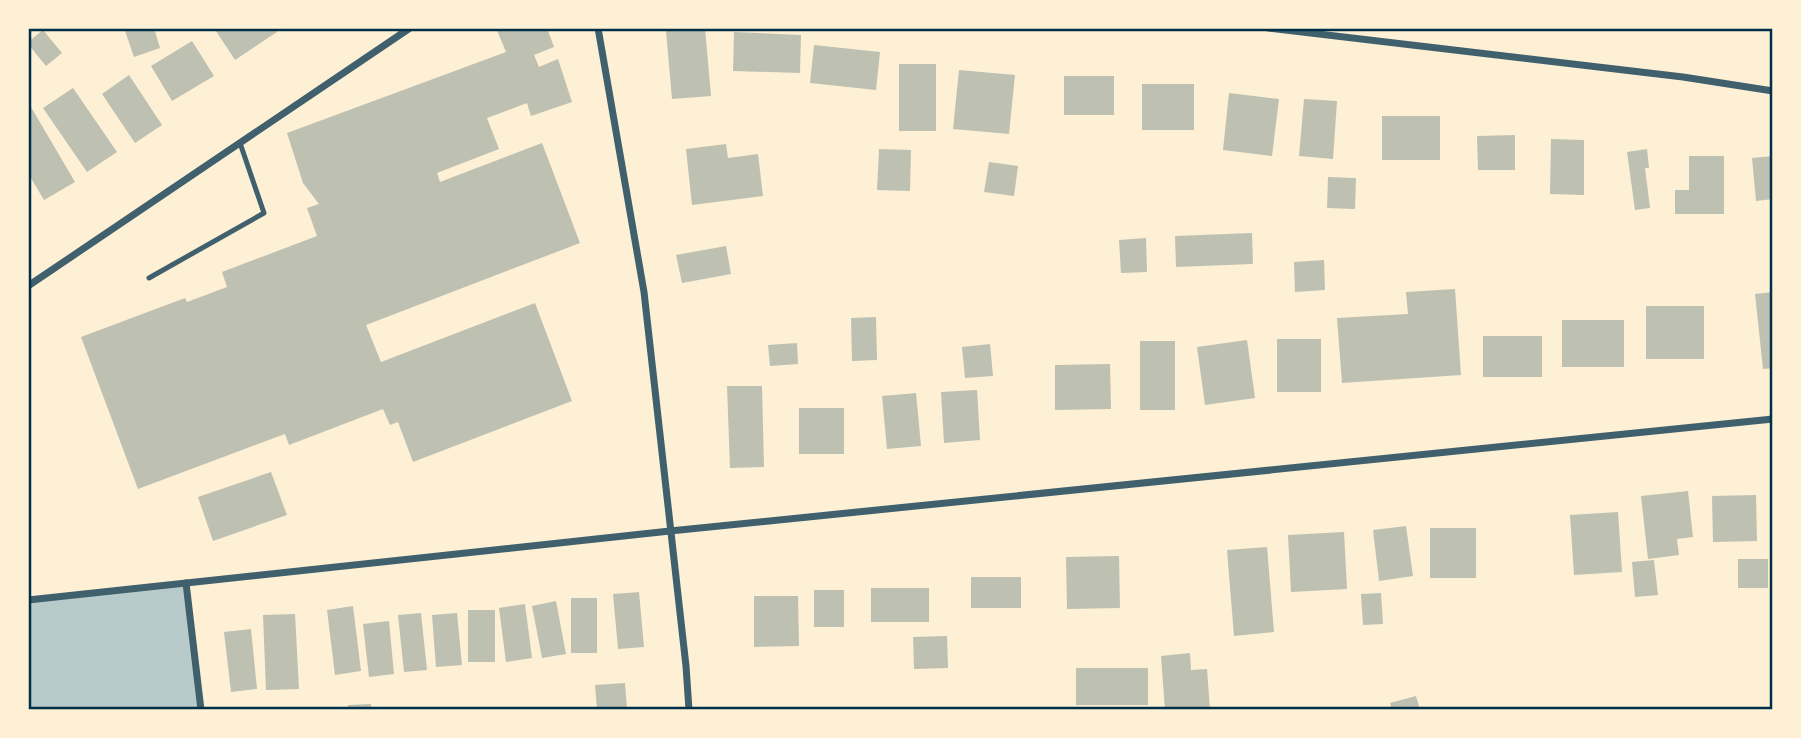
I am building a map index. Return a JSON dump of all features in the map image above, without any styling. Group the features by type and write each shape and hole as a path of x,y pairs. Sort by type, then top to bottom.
{"street":[{"path":"28,286 410,28"},
{"path":"598,28 644,292 689,710"},
{"path":"1268,28 1669,75 1773,91"},
{"path":"28,600 670,531 1773,419"},
{"path":"186,583 201,710"}],"lane":[{"path":"149,278 264,213 240,143"}],"shaded area":[{"path":"186,583 201,710 28,710 28,600"}],"building":[{"path":"124,28 154,28 160,48 134,57"},
{"path":"214,28 274,28 277,32 235,60"},
{"path":"496,28 547,28 554,47 534,55 539,67 558,59 572,102 531,116 527,103 487,118 499,149 437,173 440,182 542,143 580,243 366,325 381,362 535,303 572,401 413,462 398,422 390,425 383,409 289,445 285,434 138,489 81,337 185,298 187,302 227,287 222,272 317,236 307,208 319,204 303,183 287,133 506,52"},
{"path":"705,28 711,96 672,99 666,31"},
{"path":"43,30 62,53 46,66 28,44"},
{"path":"734,32 801,35 800,73 733,71"},
{"path":"192,41 214,76 172,101 151,66"},
{"path":"814,45 880,52 876,90 810,83"},
{"path":"899,64 936,64 936,131 899,131"},
{"path":"959,70 1015,75 1009,134 953,129"},
{"path":"129,75 162,125 135,143 102,94"},
{"path":"1064,76 1114,76 1114,115 1064,115"},
{"path":"1142,84 1194,84 1194,130 1142,130"},
{"path":"73,88 117,152 87,172 43,108"},
{"path":"1229,93 1279,99 1272,156 1223,150"},
{"path":"1304,99 1337,101 1333,159 1299,156"},
{"path":"28,102 75,182 44,200 28,173"},
{"path":"1382,116 1440,116 1440,160 1382,160"},
{"path":"1515,135 1515,170 1478,170 1477,136"},
{"path":"1551,139 1584,140 1584,195 1550,194"},
{"path":"726,144 728,158 758,154 763,196 692,205 686,149"},
{"path":"879,149 911,150 910,191 877,190"},
{"path":"1647,149 1649,168 1645,168 1650,208 1635,210 1627,152"},
{"path":"1689,156 1724,156 1724,214 1675,214 1675,190 1689,190"},
{"path":"1773,156 1773,199 1756,201 1752,158"},
{"path":"989,162 1018,166 1014,196 984,192"},
{"path":"1328,177 1356,178 1355,209 1327,208"},
{"path":"1252,233 1253,264 1176,267 1175,236"},
{"path":"1146,238 1147,272 1121,273 1119,240"},
{"path":"726,246 731,274 682,283 676,255"},
{"path":"1324,260 1325,290 1295,292 1294,262"},
{"path":"1455,289 1461,375 1342,383 1337,318 1408,314 1406,292"},
{"path":"1773,292 1773,368 1763,369 1755,294"},
{"path":"1646,306 1704,306 1704,359 1646,359"},
{"path":"876,317 877,360 852,361 851,318"},
{"path":"1562,320 1624,320 1624,367 1562,367"},
{"path":"1483,336 1542,336 1542,377 1483,377"},
{"path":"1277,339 1321,339 1321,392 1277,392"},
{"path":"1247,340 1255,398 1205,405 1197,347"},
{"path":"1140,341 1175,341 1175,410 1140,410"},
{"path":"797,343 798,364 770,366 768,345"},
{"path":"990,344 993,376 965,378 962,347"},
{"path":"1110,364 1111,409 1055,410 1055,365"},
{"path":"727,386 762,386 764,467 730,468"},
{"path":"977,390 980,440 944,443 941,392"},
{"path":"916,393 921,446 887,449 882,396"},
{"path":"799,408 844,408 844,454 799,454"},
{"path":"271,472 287,515 213,541 198,497"},
{"path":"1688,491 1693,537 1677,539 1679,555 1648,559 1641,496"},
{"path":"1756,495 1757,541 1713,542 1712,496"},
{"path":"1618,512 1622,572 1574,575 1570,515"},
{"path":"1406,526 1413,576 1379,581 1373,530"},
{"path":"1430,528 1476,528 1476,578 1430,578"},
{"path":"1344,532 1347,589 1291,592 1288,535"},
{"path":"1267,547 1274,632 1234,636 1227,550"},
{"path":"1119,556 1120,608 1067,609 1066,557"},
{"path":"1738,559 1768,559 1768,588 1738,588"},
{"path":"1654,560 1658,595 1635,597 1632,562"},
{"path":"971,577 1021,577 1021,608 971,608"},
{"path":"871,588 929,588 929,622 871,622"},
{"path":"814,590 844,590 844,627 814,627"},
{"path":"639,592 644,647 618,649 613,594"},
{"path":"1381,593 1383,624 1363,625 1361,594"},
{"path":"754,596 798,596 799,646 754,647"},
{"path":"571,598 597,598 597,653 571,653"},
{"path":"556,601 566,654 542,658 532,606"},
{"path":"525,604 532,658 506,662 499,608"},
{"path":"353,606 361,671 335,675 327,610"},
{"path":"468,610 495,610 495,662 468,662"},
{"path":"421,613 427,670 404,672 398,615"},
{"path":"457,613 462,665 436,667 432,615"},
{"path":"295,614 299,689 266,690 263,615"},
{"path":"389,621 394,674 369,677 363,624"},
{"path":"251,629 257,689 231,692 224,632"},
{"path":"947,636 948,668 914,669 913,637"},
{"path":"1190,653 1191,670 1207,669 1210,710 1165,710 1161,656"},
{"path":"1076,668 1148,668 1148,705 1076,705"},
{"path":"625,683 627,708 597,710 595,685"},
{"path":"1416,696 1420,710 1392,710 1390,703"},
{"path":"371,704 371,710 348,710 348,705"}]}
